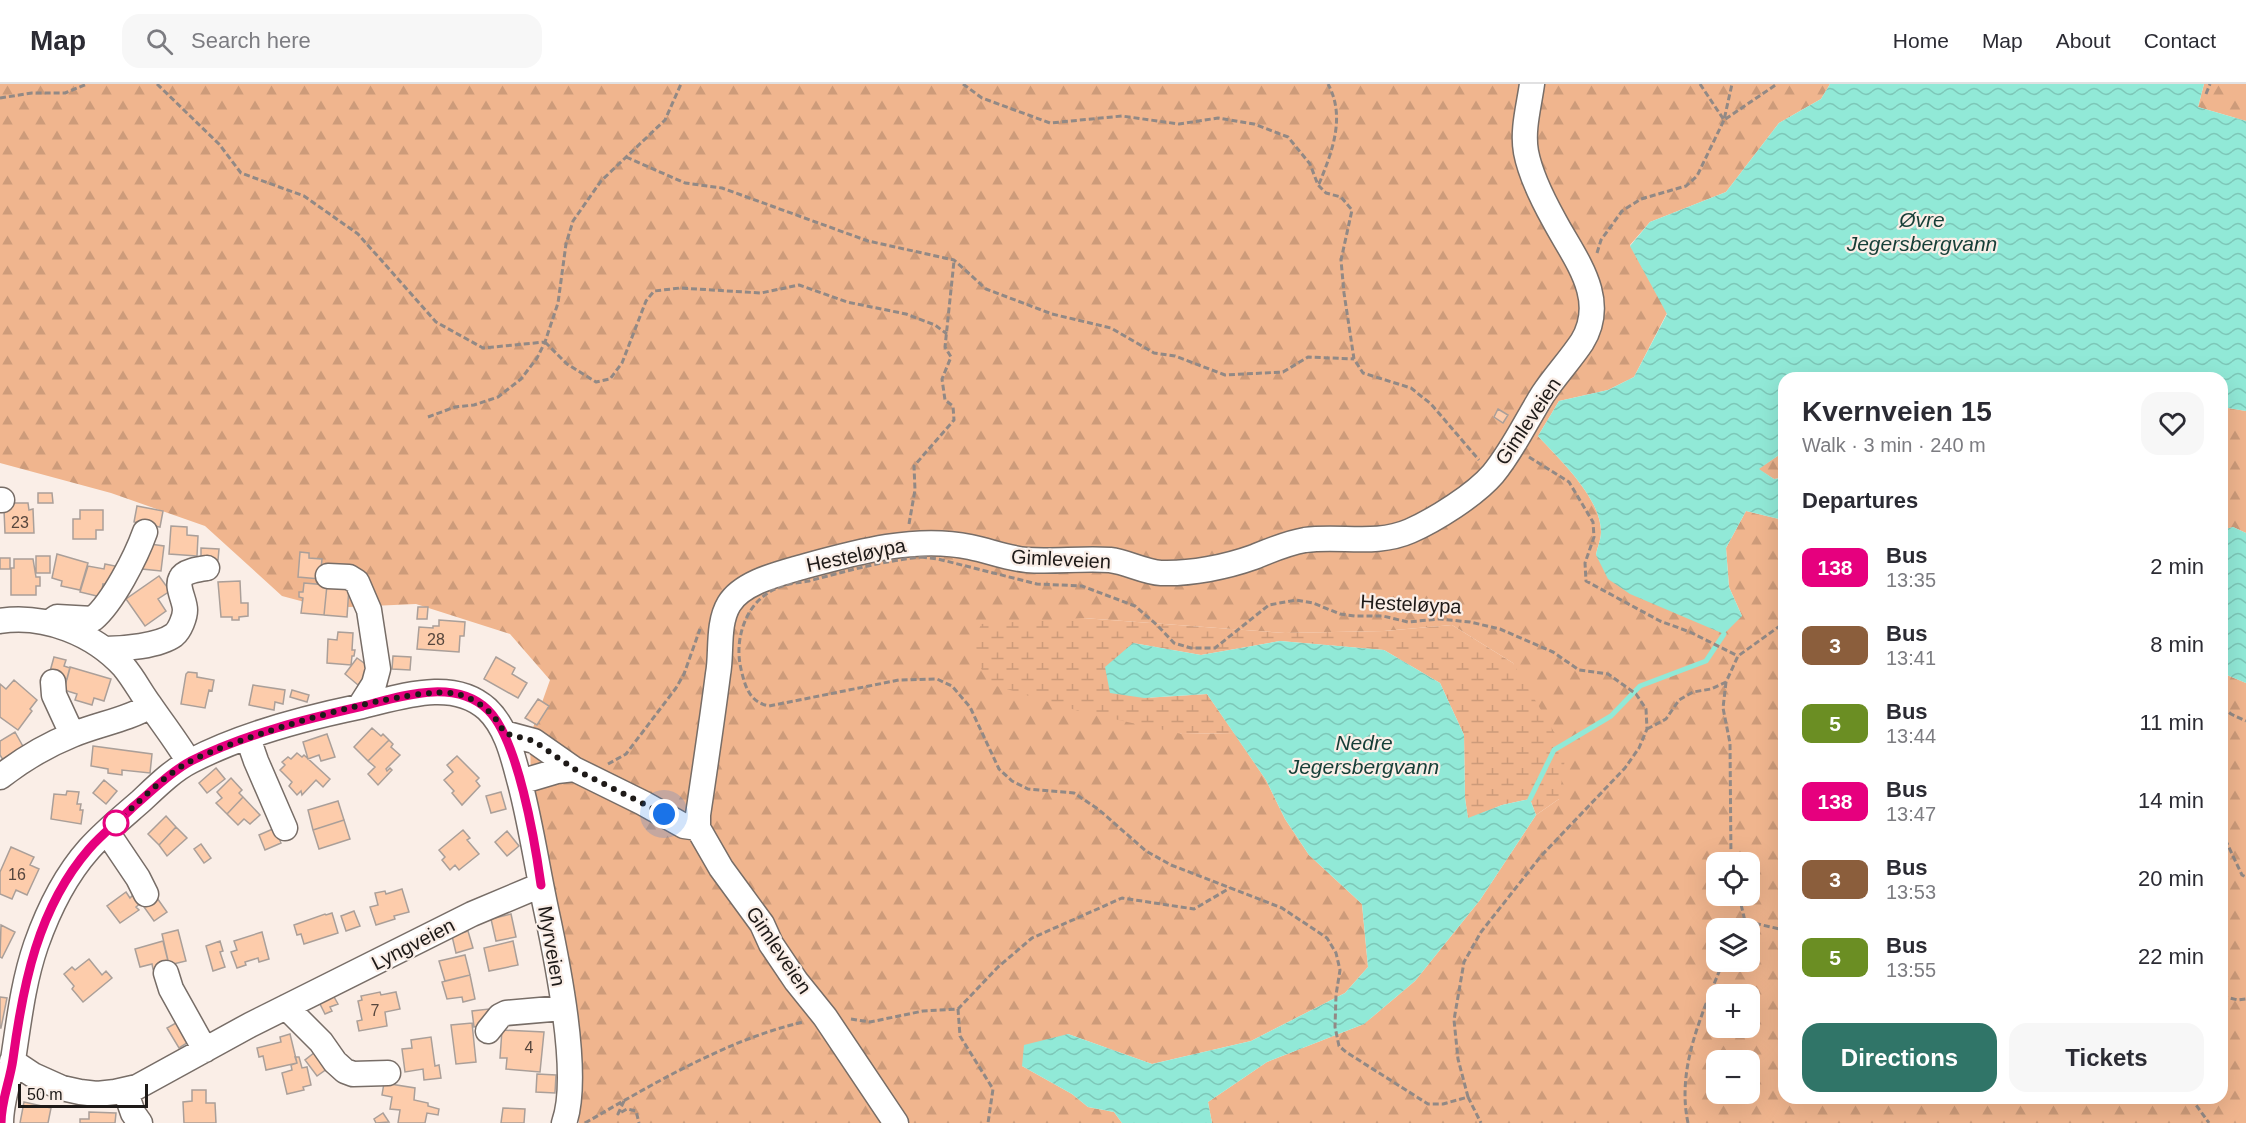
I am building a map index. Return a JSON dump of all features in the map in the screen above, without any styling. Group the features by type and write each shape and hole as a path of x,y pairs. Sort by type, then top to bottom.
{"street":[{"name":"Gimleveien","path":"896,1123 825,1017 796,981 771,944 762,924 721,868 699,828 698,815 719,674 722,632 729,603 750,585 768,577 869,551 907,544 970,547 989,553 1030,560 1121,561 1158,573 1194,571 1251,558 1285,544 1304,540 1379,539 1398,535 1412,530 1466,498 1492,475 1512,447 1544,393 1587,335 1592,316 1590,286 1575,254 1553,219 1528,159 1525,132 1533,84"},
{"path":"51,623 57,617 93,618 104,610 139,549 145,532"},
{"path":"105,649 136,646 174,634 181,626 185,610 180,585 181,577 207,568"},
{"path":"328,576 349,577 357,582 369,610 378,669 374,684 360,706"},
{"path":"0,621 31,619 51,623 85,637 105,649 125,668 189,762"},
{"path":"53,682 56,701 72,734"},
{"name":"Myrveien","path":"1,1123 2,1102 12,1062 26,979 43,926 56,898 90,848 152,791 189,762 248,738 308,719 428,693 460,694 487,709 500,724 504,733 529,815 563,1008 570,1081 568,1114 564,1123"},
{"path":"0,777 40,751 72,734 133,715 150,706"},
{"path":"504,733 534,741 574,769 684,826 699,828"},
{"path":"248,738 285,828"},
{"path":"519,783 557,771 574,769"},
{"path":"107,832 147,894"},
{"name":"Lyngveien","path":"12,1062 33,1075 63,1088 80,1092 97,1094 137,1087 286,1007 472,914 541,885"},
{"path":"166,973 171,989 205,1050"},
{"path":"286,1007 321,1042 345,1071 352,1074 388,1073"},
{"name":"Myrveien","path":"488,1031 506,1013 563,1008"},
{"path":"125,1090 133,1113 140,1123"}],"path":[{"path":"0,98 32,93 65,93 87,84"},
{"path":"157,84 219,144 241,173 304,196 358,234 436,322 483,348 545,342"},
{"path":"428,417 455,407 474,405 498,397 521,379 537,358 558,303 566,244 573,221 601,181 665,120 681,84"},
{"path":"963,84 982,98 1050,123 1122,116 1179,124 1218,118 1254,124 1288,137 1310,164 1318,185 1326,193 1341,197 1352,210 1341,260 1354,359 1363,373 1412,388 1431,404 1492,475"},
{"path":"1318,185 1332,150 1337,119 1335,97 1328,84"},
{"path":"1700,84 1724,120"},
{"path":"1590,286 1601,240 1622,211 1641,199 1686,186 1697,176 1724,120 1732,84"},
{"path":"1724,120 1777,84"},
{"path":"2206,94 2210,84"},
{"path":"626,158 685,183 722,188 868,241 954,260 986,289 1052,314 1111,328 1154,354 1175,356 1225,375 1283,372 1308,357 1354,359"},
{"path":"907,544 915,489 914,466 954,420 953,406 945,399 942,379 951,357 945,346 954,260"},
{"path":"545,342 567,364 596,382 610,379 622,363 646,301 654,291 681,288 761,293 799,285 847,302 906,314 935,325 947,334"},
{"path":"1512,447 1569,482 1593,522 1594,537 1586,563 1586,581 1660,621 1690,632 1738,656"},
{"name":"Hesteløypa","path":"1468,1097 1443,1104 1428,1104 1339,1046 1335,1027 1336,995 1340,970 1336,953 1327,938 1282,908 1171,866 1146,851 1098,809 1074,793 1028,789 1012,781 999,769 970,707 952,686 937,679 899,680 849,688 789,703 768,706 758,704 746,688 737,653 740,630 755,604 773,589 892,560 921,557 938,559 1037,584 1082,586 1135,606 1174,643 1191,648 1215,648 1269,605 1296,600 1354,616 1383,616 1408,622 1438,619 1470,622 1500,629 1553,652 1580,670 1608,674 1636,694 1646,709 1647,729"},
{"path":"574,769 602,766 626,754 650,719 676,688 684,674 701,625"},
{"path":"1731,852 1730,743 1723,708 1726,682 1738,656 1778,627"},
{"path":"1481,1123 1468,1097 1458,1059 1454,1020 1464,962 1481,932 1541,856 1625,768 1639,748 1647,729 1666,719 1679,700 1693,692 1711,689 1726,682"},
{"path":"2228,712 2246,721"},
{"path":"2228,845 2242,875 2246,878"},
{"path":"585,1123 697,1063 770,1030 825,1017 870,1022 923,1011 958,1009 998,967 1032,938 1122,898 1194,909 1230,888"},
{"path":"1760,924 1778,929"},
{"path":"1688,1123 1686,1067 1719,972"},
{"path":"2228,998 2246,999"},
{"path":"958,1009 960,1036 993,1089 988,1123"},
{"path":"624,1101 618,1114 627,1109 636,1111 639,1123"},
{"path":"2195,1104 2209,1123"}],"green space":[{"path":"0,84 1830,84 1821,99 1779,123 1726,192 1650,222 1630,245 1667,313 1634,377 1608,390 1559,401 1538,436 1578,480 1594,506 1601,532 1596,555 1742,616 1729,587 1726,548 1746,511 1778,519 1778,1104 2228,1104 2228,676 2246,683 2246,1123 1212,1123 1208,1102 1267,1062 1364,1024 1415,981 1480,900 1536,815 1559,799 1513,663 1452,625 1384,631 1285,633 1083,618 1181,734 1234,733 1266,780 1285,819 1309,855 1362,904 1368,967 1345,993 1251,1041 1152,1064 1068,1034 1022,1066 1072,1094 1088,1107 1114,1112 1122,1123 579,1123 566,1031 532,833 530,736 550,680 510,634 416,604 327,608 282,596 205,526 111,493 0,463"},
{"path":"2204,84 2246,84 2246,121 2198,107"},
{"path":"2228,408 2246,411 2246,533 2233,527 2228,528"},
{"path":"1778,456 1778,479 1774,479 1758,469"},
{"path":"1083,618 1285,633 1384,631 1452,625 1513,663 1566,752 1559,799 1536,815 1530,799 1502,805 1468,819 1465,798 1464,735 1440,683 1384,650 1280,641 1201,655 1133,643 1144,698 1207,694 1234,733 1182,734 1082,712 990,684 971,651 981,624"}],"water":[{"name":"Øvre Jegersbergvann","path":"1830,84 2204,84 2198,107 2246,121 2246,411 2228,408 2228,372 1778,372 1778,456 1759,469 1774,479 1778,479 1778,519 1746,511 1726,548 1729,587 1742,616 1724,634 1630,594 1608,579 1596,555 1601,532 1594,506 1578,480 1538,436 1559,401 1608,390 1634,377 1667,314 1630,246 1650,222 1726,192 1779,123 1821,99"},
{"path":"2233,527 2246,533 2246,683 2228,676 2228,528"},
{"name":"Nedre Jegersbergvann","path":"1280,641 1384,650 1440,683 1464,735 1465,798 1468,818 1502,805 1530,799 1536,815 1480,900 1415,981 1364,1024 1267,1062 1208,1102 1212,1123 1122,1123 1114,1112 1088,1107 1072,1094 1022,1066 1024,1045 1068,1034 1152,1064 1251,1041 1345,993 1368,967 1362,904 1309,855 1285,819 1266,780 1207,694 1144,698 1110,693 1105,667 1133,643 1201,655"}],"building":[{"path":"1498,409 1508,415 1503,423 1494,417"},
{"path":"38,493 52,493 53,503 38,503"},
{"path":"8,503 28,503 29,510 33,509 34,533 5,533 4,510"},
{"path":"137,506 163,511 160,527 134,522"},
{"path":"80,510 103,510 103,530 96,530 96,539 73,539 73,519 80,519"},
{"path":"171,526 187,527 187,535 198,536 197,556 169,554"},
{"path":"150,544 164,546 161,571 142,569 144,554"},
{"path":"201,548 219,549 218,560 201,558"},
{"path":"300,552 309,553 309,558 322,559 320,579 298,577"},
{"path":"57,554 88,563 80,590 61,586 62,581 52,578"},
{"path":"36,556 50,556 50,573 36,573"},
{"path":"0,558 10,558 10,569 0,569"},
{"path":"14,559 33,559 36,577 40,577 40,586 36,586 36,595 11,595 11,568 14,568"},
{"path":"105,564 120,567 113,586 103,584 101,597 80,592 88,566 104,569"},
{"path":"159,576 170,591 158,599 166,611 145,626 126,599"},
{"path":"240,581 241,603 248,603 248,616 239,617 239,620 232,620 232,617 221,617 218,582"},
{"path":"304,583 327,585 324,615 301,613 303,598 299,597 299,592 303,592"},
{"path":"327,585 349,587 347,617 324,615"},
{"path":"418,607 428,607 427,619 417,619"},
{"path":"439,620 465,622 464,636 460,636 459,652 417,649 419,627 439,626"},
{"path":"338,632 353,633 352,650 355,650 351,665 327,663 328,639 337,640"},
{"path":"393,656 411,657 410,670 392,669"},
{"path":"54,657 66,660 64,666 70,668 67,679 49,675"},
{"path":"496,657 515,668 512,674 527,683 518,698 484,679"},
{"path":"357,658 371,668 358,685 345,674"},
{"path":"70,667 111,679 104,701 94,698 92,705 75,700 77,694 64,690"},
{"path":"188,672 197,673 197,677 214,680 205,708 181,704"},
{"path":"14,680 37,700 18,730 0,717 0,684 6,689"},
{"path":"253,685 285,690 283,704 275,702 274,710 249,705"},
{"path":"292,690 309,695 307,702 290,697"},
{"path":"538,699 549,706 537,725 525,718"},
{"path":"372,728 389,740 368,761 354,747"},
{"path":"15,732 25,750 5,763 0,755 0,741"},
{"path":"327,734 335,757 321,761 319,755 308,759 303,742"},
{"path":"389,740 393,744 391,747 400,755 386,769 387,771 390,768 392,770 378,785 368,774 375,767 368,761"},
{"path":"93,746 152,754 150,773 122,770 122,775 108,773 108,769 91,766"},
{"path":"297,753 302,757 304,755 330,779 323,787 316,780 302,795 301,791 297,795 289,786 292,782 280,770 285,765 282,762 288,757 291,759"},
{"path":"457,756 479,778 476,781 480,786 462,805 444,780 453,772 447,765"},
{"path":"216,768 225,779 207,793 199,783"},
{"path":"231,778 242,790 239,793 243,797 227,814 216,803 222,798 217,792"},
{"path":"104,780 117,791 106,804 93,793"},
{"path":"67,791 79,792 77,804 81,804 80,810 83,810 81,824 51,819 54,794 66,795"},
{"path":"501,792 506,809 491,813 486,796"},
{"path":"243,797 260,815 250,824 244,819 238,825 227,814"},
{"path":"338,801 344,820 313,830 308,810"},
{"path":"166,816 176,827 159,845 148,834"},
{"path":"344,820 350,839 319,849 313,830"},
{"path":"176,827 187,838 167,856 159,845"},
{"path":"275,828 281,843 265,850 259,835"},
{"path":"463,830 470,838 467,840 479,854 459,870 455,865 450,870 442,860 445,857 439,850"},
{"path":"507,831 519,846 507,856 495,842"},
{"path":"201,844 211,858 204,863 194,849"},
{"path":"11,847 34,857 30,865 39,869 27,895 16,890 12,899 0,894 0,872"},
{"path":"402,889 409,912 376,925 370,907 378,905 375,893 385,891 386,894"},
{"path":"126,892 130,898 135,893 142,902 136,907 139,910 120,923 107,906"},
{"path":"157,898 167,912 154,921 144,907"},
{"path":"354,911 360,926 346,931 341,916"},
{"path":"332,913 338,933 304,944 301,934 297,935 294,925"},
{"path":"511,914 516,937 496,941 491,919"},
{"path":"1,925 15,932 2,958 0,957"},
{"path":"178,930 186,961 169,965 162,934"},
{"path":"468,931 473,948 456,953 452,936"},
{"path":"262,932 269,959 259,962 258,958 245,962 246,965 237,968 231,952 237,950 234,941"},
{"path":"163,941 169,965 153,969 152,964 140,967 135,949"},
{"path":"220,941 223,951 220,952 225,967 213,971 206,946"},
{"path":"513,941 518,965 489,971 484,948"},
{"path":"465,955 470,975 445,981 439,961"},
{"path":"89,959 102,975 106,971 112,978 83,1002 72,989 74,986 64,974 72,967 75,970"},
{"path":"470,975 475,999 463,1002 462,997 447,999 442,982"},
{"path":"380,992 381,995 396,992 400,1009 385,1012 387,1026 359,1031 357,1021 362,1020 358,1001 362,1000 361,996"},
{"path":"333,995 338,1004 330,1007 332,1011 325,1014 319,1002"},
{"path":"0,997 7,998 1,1028 0,1028"},
{"path":"489,1009 491,1025 474,1027 472,1011"},
{"path":"183,1019 195,1038 179,1048 167,1028"},
{"path":"472,1023 476,1062 456,1064 451,1025"},
{"path":"502,1030 544,1032 540,1072 506,1069 507,1058 500,1058"},
{"path":"290,1034 297,1063 266,1070 263,1056 259,1057 257,1048 281,1042 280,1037"},
{"path":"431,1037 435,1066 439,1065 441,1078 424,1080 423,1069 405,1072 402,1049 412,1048 411,1040"},
{"path":"319,1049 331,1066 317,1076 305,1060"},
{"path":"295,1057 299,1057 302,1068 307,1067 311,1085 303,1087 304,1090 287,1094 282,1073 292,1070 291,1065 297,1063"},
{"path":"537,1074 556,1075 555,1093 536,1092"},
{"path":"384,1083 415,1088 414,1100 428,1103 428,1106 439,1109 438,1115 427,1113 425,1123 398,1123 400,1110 390,1109 392,1097 382,1095"},
{"path":"192,1090 206,1090 206,1103 215,1103 216,1123 184,1123 183,1102 192,1101"},
{"path":"24,1102 51,1108 48,1123 20,1123"},
{"path":"503,1108 525,1109 524,1123 501,1123"},
{"path":"89,1112 116,1113 115,1123 80,1123 80,1119 89,1119"},
{"path":"383,1113 389,1122 376,1123 374,1119"}],"waterway":[{"path":"1530,799 1554,750 1611,716 1640,686 1706,661 1724,634"}],"bus line":[{"name":"138","path":"1,1123 2,1102 12,1062 26,979 35,947 56,898 90,848 152,791 189,762 248,738 335,712 428,693 460,694 487,709 500,724 508,742 529,815 541,885"}],"route":[{"path":"116,823 189,762 248,738 335,712 387,700 446,692 460,694 487,709 500,724 504,733 534,741 574,769 664,814"}]}
